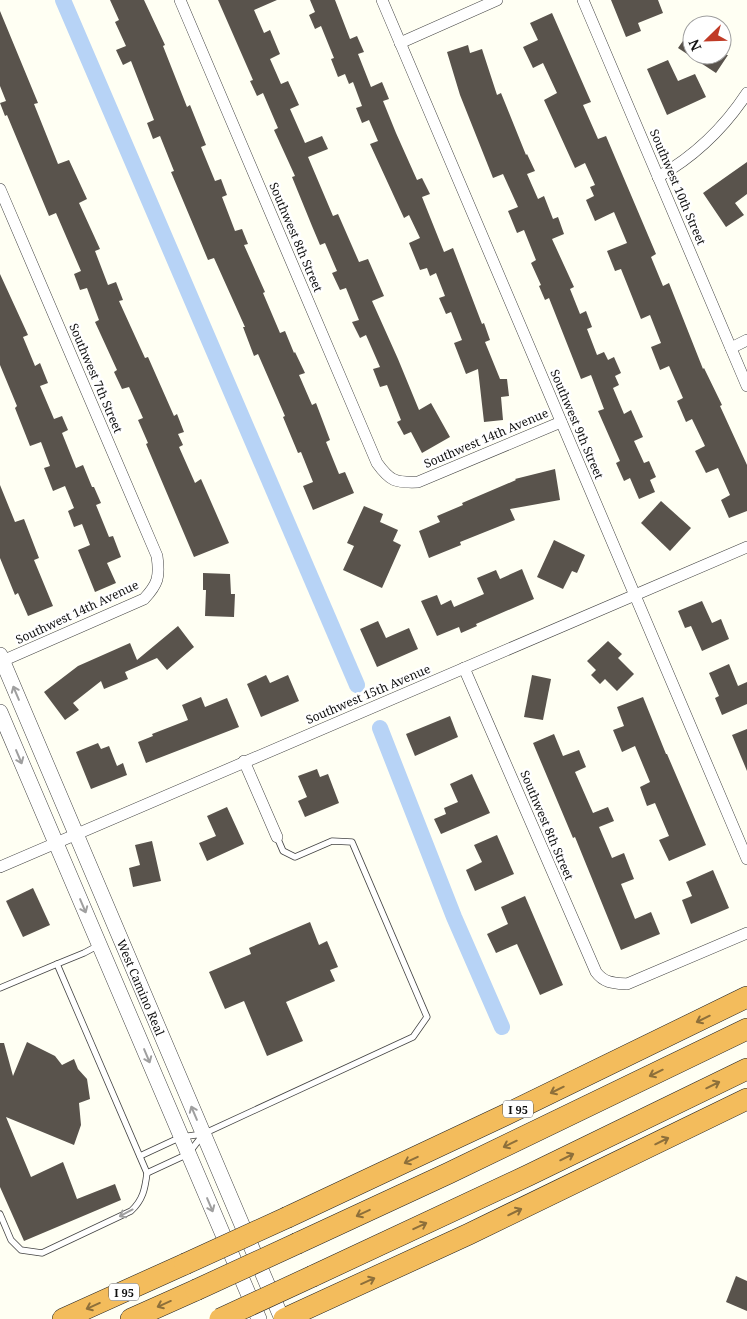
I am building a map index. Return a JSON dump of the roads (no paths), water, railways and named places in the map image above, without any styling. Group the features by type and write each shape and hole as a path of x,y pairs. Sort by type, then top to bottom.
{"highway":[{"name":"I 95","path":"63,1319 288,1217 505,1115 747,997"},
{"path":"131,1319 457,1169 747,1029"},
{"path":"220,1319 529,1175 747,1069"},
{"path":"283,1319 470,1234 747,1099"}],"street":[{"name":"Southwest 8th Street","path":"180,0 377,463 387,476 393,479"},
{"name":"Southwest 9th Street","path":"382,0 747,859"},
{"path":"400,43 497,0"},
{"name":"Southwest 10th Street","path":"583,0 747,386"},
{"path":"658,177 694,153 716,134 747,93"},
{"name":"Southwest 7th Street","path":"0,189 157,556 159,571 157,579"},
{"path":"731,348 747,340"},
{"name":"Southwest 14th Avenue","path":"393,479 401,483 418,482 561,422"},
{"name":"Southwest 15th Avenue","path":"0,867 747,547"},
{"name":"Southwest 14th Avenue","path":"1,659 144,599 155,587 157,579"},
{"name":"West Camino Real","path":"1,659 283,1319"},
{"name":"Southwest 8th Street","path":"464,668 596,972 602,980 613,984 626,984 747,933"},
{"name":"West Camino Real","path":"0,712 259,1319"},
{"path":"244,761 277,837"}],"lane":[{"path":"140,1156 181,1136 203,1134 413,1037 427,1017 352,842 332,841 295,857 283,851 277,837"},
{"path":"0,988 84,953 99,944"},
{"path":"0,1214 11,1240 21,1250 42,1253 131,1211 139,1204 145,1191 147,1173 57,964"},
{"path":"147,1173 188,1154 203,1134"}],"waterway":[{"path":"63,0 357,685"},
{"path":"380,728 454,917 502,1027"}]}
